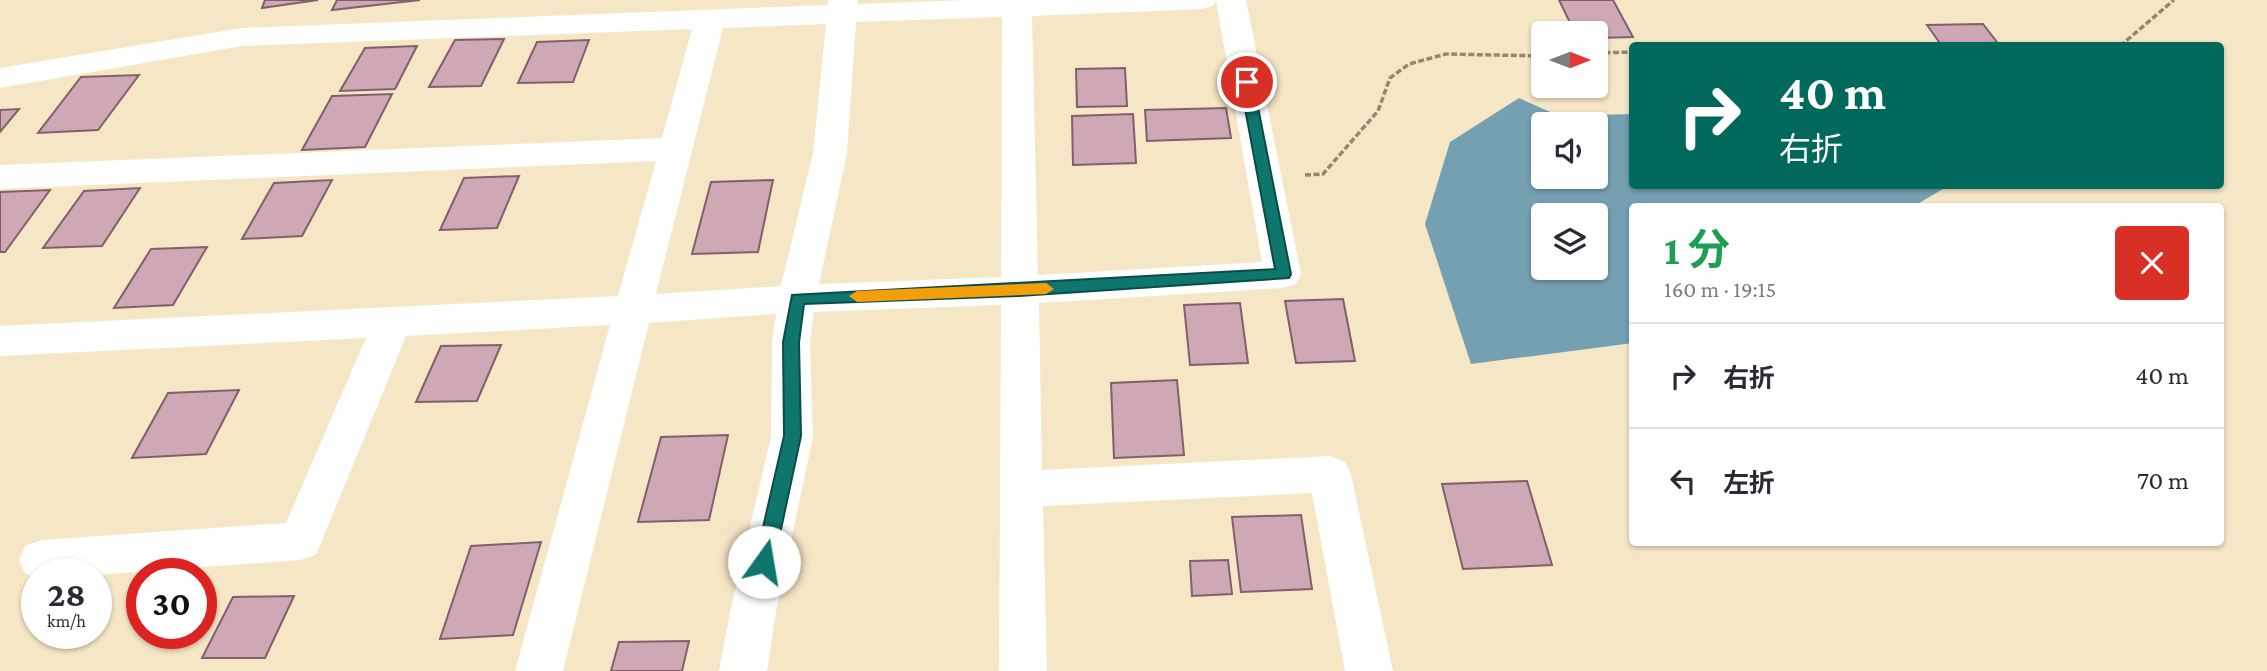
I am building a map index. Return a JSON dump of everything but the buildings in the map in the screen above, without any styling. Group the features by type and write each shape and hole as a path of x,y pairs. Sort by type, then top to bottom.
{"street":[{"path":"0,78 243,37 709,19 841,7 1202,0"},
{"path":"0,341 631,310 797,299 1019,290 1283,274 1231,0"},
{"path":"1017,4 1023,671"},
{"path":"743,671 753,612 792,436 791,342 797,299 830,153 841,7"},
{"path":"539,671 709,19"},
{"path":"0,177 674,149"},
{"path":"68,558 300,541 392,322"},
{"path":"1021,489 1330,474 1369,671"}],"path":[{"path":"2125,42 2174,0"},
{"path":"1608,53 1629,52"},
{"path":"1301,185 1299,175 1323,174 1382,105 1385,88 1391,77 1409,65 1427,57 1448,54 1531,56"}],"water":[{"path":"1519,98 1550,112 1531,112 1531,189 1608,189 1608,115 1629,114 1629,189 1943,189 1919,203 1629,203 1629,344 1471,364 1425,224 1450,142"}],"slow traffic":[{"path":"857,296 1046,289"}],"route":[{"path":"764,562 792,436 791,342 797,299 1019,290 1283,274 1247,82"}]}
